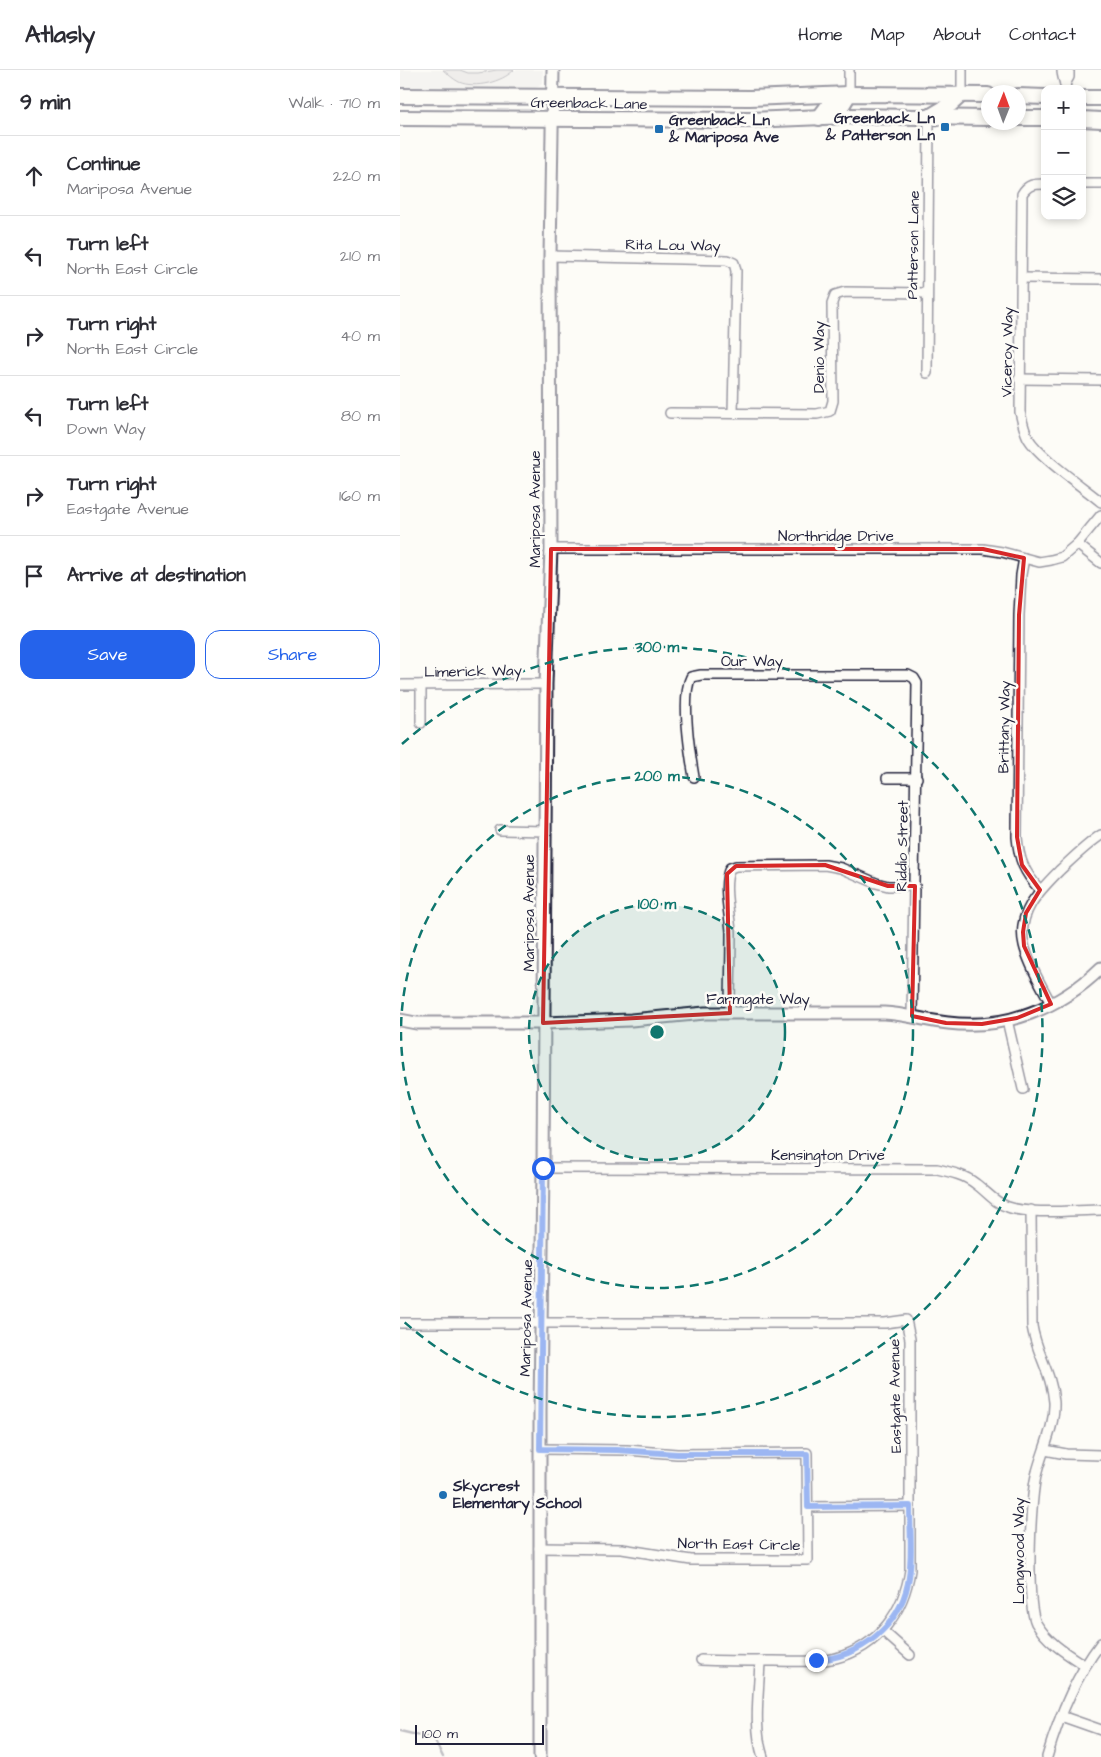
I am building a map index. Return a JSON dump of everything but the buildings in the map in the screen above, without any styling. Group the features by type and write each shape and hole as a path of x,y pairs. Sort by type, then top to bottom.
{"main road":[{"name":"Greenback Lane","path":"400,96 750,98 848,94 981,95"},
{"path":"819,118 828,106 843,104 848,94"},
{"path":"929,117 951,104 962,94"},
{"path":"1026,96 1041,97"},
{"path":"700,120 701,98"},
{"path":"1086,98 1101,98"},
{"name":"Greenback Lane","path":"400,118 700,120 848,116 981,118"},
{"path":"1026,118 1041,118"},
{"path":"1086,119 1101,120"}],"street":[{"name":"Mariposa Avenue","path":"540,1757 539,1548 544,831 546,684 551,549 550,256 553,70"},
{"path":"848,94 849,70"},
{"path":"962,70 962,94"},
{"path":"1062,70 1062,77 1066,85"},
{"path":"1066,85 1069,70"},
{"name":"Patterson Lane","path":"927,373 926,293 929,117"},
{"name":"Viceroy Way","path":"1041,184 1027,187 1022,194 1020,412 1029,440 1039,452 1101,502"},
{"path":"1086,184 1101,184"},
{"name":"Rita Lou Way","path":"550,256 727,260 734,263 736,271 733,413"},
{"path":"1022,278 1101,279"},
{"name":"Denio Way","path":"670,413 818,414 830,411 833,402 832,303 835,295 845,292 926,293"},
{"path":"1020,379 1101,380"},
{"name":"Northridge Drive","path":"551,549 983,549 1039,562 1062,556 1077,544 1101,515"},
{"path":"1077,544 1101,563"},
{"name":"Brittany Way","path":"1024,558 1021,575 1019,615 1017,837 1022,865 1028,876 1040,890"},
{"name":"Our Way","path":"694,777 688,744 687,723 688,683 691,677 701,675 908,675 914,678"},
{"name":"Riddio Street","path":"912,1016 918,683 914,678"},
{"name":"Limerick Way","path":"400,685 546,684"},
{"path":"421,685 421,723"},
{"path":"887,778 917,778"},
{"path":"500,830 544,831"},
{"path":"1051,1004 1024,946 1023,932 1026,913 1040,890 1073,857 1101,836"},
{"path":"730,1013 731,930 728,913 727,874 730,868 736,866 825,865 841,868 888,886 915,886"},
{"name":"Farmgate Way","path":"400,1020 426,1023 543,1023 631,1020 730,1013 890,1014 956,1024 982,1024 1007,1020 1036,1012 1078,988 1101,968"},
{"path":"1007,1020 1023,1089"},
{"name":"Kensington Drive","path":"543,1168 937,1169 953,1172 967,1178 997,1202 1007,1207 1032,1210 1101,1210"},
{"name":"Longwood Way","path":"1032,1210 1032,1326 1034,1341 1050,1379 1054,1403 1045,1450 1033,1488 1031,1598 1035,1621 1044,1634 1084,1666"},
{"name":"Eastgate Avenue","path":"400,1323 885,1323 906,1320 910,1339 910,1570 908,1583 899,1609 883,1631 861,1648 836,1658 816,1660 701,1660"},
{"name":"North East Circle","path":"539,1548 622,1549 691,1560 808,1560 807,1454 677,1454 622,1450 540,1449"},
{"path":"1045,1450 1066,1454 1101,1455"},
{"path":"808,1507 910,1506"},
{"path":"883,1631 910,1655"},
{"path":"1046,1757 1061,1716 1084,1666 1101,1642"},
{"path":"760,1660 758,1724 760,1748 763,1757"},
{"path":"1061,1716 1101,1730"}],"highlighted area":[{"path":"551,549 983,549 1024,558 1019,615 1017,837 1022,865 1040,890 1026,913 1023,932 1024,946 1051,1004 1017,1018 982,1024 946,1023 912,1016 915,886 888,886 825,865 736,866 727,874 730,1013 543,1023"}],"shaded area":[{"path":"400,70 543,70 542,83 532,91 400,90"},
{"path":"443,70 478,73 514,70 496,81 473,85 459,82"}],"waterway":[{"path":"400,1731 434,1739 443,1757"}],"place":[{"name":"Greenback Ln & Patterson Ln","path":"945,127"},
{"name":"Greenback Ln & Mariposa Ave","path":"659,129"},
{"name":"Skycrest Elementary School","path":"443,1495"}],"route":[{"path":"543,1168 540,1449 617,1450 658,1454 807,1454 808,1507 910,1506 910,1570 908,1583 899,1609 883,1631 861,1648 836,1658 816,1660"}]}
